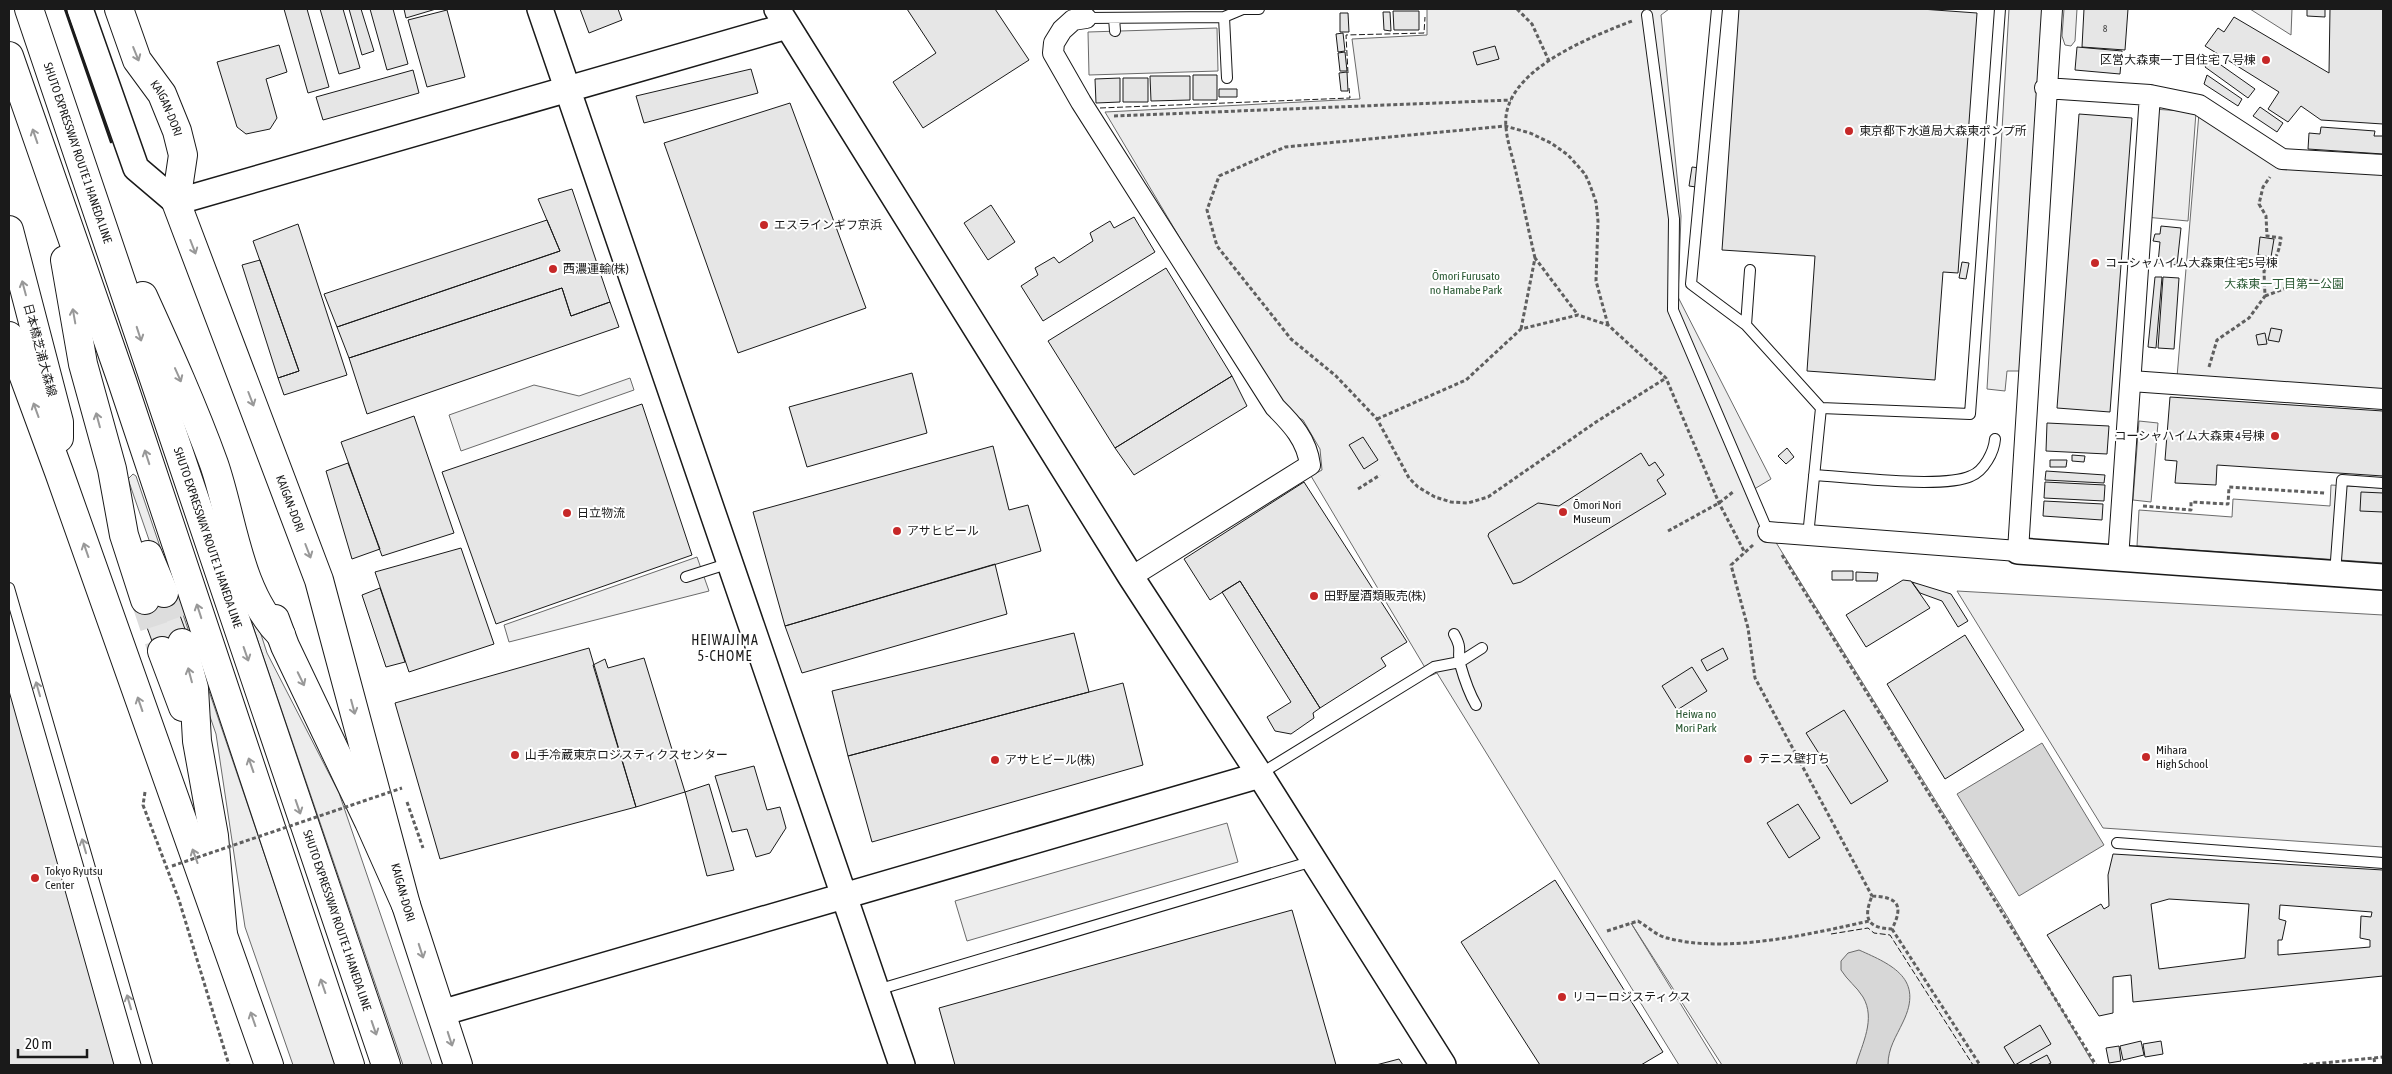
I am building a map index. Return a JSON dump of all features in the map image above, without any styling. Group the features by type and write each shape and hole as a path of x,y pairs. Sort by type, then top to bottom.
{"main road":[{"name":"SHUTO EXPRESSWAY ROUTE 1 HANEDA LINE","path":"29,9 87,170 386,1065"},
{"name":"KAIGAN-DORI","path":"119,9 137,60 165,100 177,131 183,155 176,202 319,580 406,905 441,1013"},
{"path":"9,56 51,182 125,390 350,1065"},
{"path":"87,170 195,414 215,467 236,502 281,635 406,905"},
{"path":"51,182 83,364 119,501 138,531 154,597"},
{"name":"日本橋芝浦大森線","path":"9,230 59,422 59,472"},
{"path":"9,336 269,1065"},
{"path":"172,647 194,688 197,741 214,836 223,935"},
{"path":"441,1013 458,1065"}],"street":[{"path":"80,9 136,168 176,202 569,90 782,18 1131,577 1260,775 1443,1065"},
{"path":"540,9 902,1065"},
{"path":"2018,551 2045,88 2052,9"},
{"path":"1086,18 1073,20 1062,30 1054,43 1053,53 1091,117 1275,407 1294,426 1308,450 1310,465 1131,577"},
{"path":"2045,88 2150,95 2199,105 2282,159 2383,165"},
{"path":"2118,559 2150,95"},
{"path":"2131,381 2383,399"},
{"path":"1768,532 2383,577"},
{"path":"441,1013 844,894 1260,775"}],"lane":[{"path":"1086,18 1224,17 1243,9 1259,9"},
{"path":"1716,9 1691,284 1746,325 1821,408 1970,414 2000,9"},
{"path":"1647,15 1674,219 1673,310 1768,532"},
{"path":"1224,17 1227,78"},
{"path":"1114,18 1115,31"},
{"path":"1746,325 1750,270"},
{"path":"1808,536 1821,408"},
{"path":"1814,474 1945,482 1972,476 1994,449 1995,439"},
{"path":"2335,574 2342,480 2383,483"},
{"path":"686,577 731,563"},
{"path":"9,588 147,1065"},
{"path":"1454,634 1461,646 1460,662 1471,697 1476,705"},
{"path":"1260,775 1434,667 1460,662 1482,648"},
{"path":"2117,843 2383,863"},
{"path":"877,990 1314,860"}],"path":[{"path":"1517,9 1532,24 1549,61"},
{"path":"1521,329 1535,258 1505,126 1511,100 1517,88 1549,61 1586,40 1647,15"},
{"path":"1091,117 1511,100"},
{"path":"1608,325 1595,276 1598,221 1596,202 1585,174 1576,163 1551,143 1505,126 1285,146 1219,176 1207,210 1217,246 1291,338 1336,376 1377,419 1409,478 1418,488 1441,499 1461,503 1476,502 1488,496 1596,422 1666,378"},
{"path":"2263,187 2259,204 2266,216 2267,236 2280,238 2278,255 2264,271 2265,296"},
{"path":"1535,258 1578,315"},
{"path":"2203,386 2217,340 2249,318 2265,296 2308,280 2330,283"},
{"path":"1377,419 1466,380 1521,329 1578,315 1608,325 1666,378 1719,503 1744,553"},
{"path":"1358,489 1380,475"},
{"path":"1668,531 1719,503 1746,482"},
{"path":"2122,505 2191,510 2191,502 2228,504 2229,486 2341,494"},
{"path":"1892,928 1876,927 1869,921 1867,912 1872,896 1755,678 1748,628 1731,565 1768,532 2096,1065"},
{"path":"146,786 144,806 179,900 229,1065"},
{"path":"172,866 402,788 423,848"},
{"path":"1872,896 1888,896 1897,903 1899,914 1892,928"},
{"path":"1607,930 1638,921 1666,938 1701,944 1787,939 1869,921"},
{"path":"1892,928 1980,1065"},
{"path":"2303,1065 2383,1057"},
{"path":"2374,1058 2376,1065"}],"shaded area":[{"path":"1427,9 1669,9 1661,15 1681,216 1678,297 1771,479 1746,494 2007,916 2094,1065 1722,1065 1631,923 1718,1065 1679,1065 1437,673 1430,676 1311,476 1322,470 1320,449 1303,420 1281,408 1105,112 1360,99 1352,39 1427,35"},
{"path":"2009,9 2047,9 2025,371 2007,371 2005,391 1987,389"},
{"path":"2064,9 2077,9 2075,41 2071,46 2065,45 2062,36"},
{"path":"2250,9 2292,9 2291,35"},
{"path":"1217,28 1218,71 1089,75 1088,32"},
{"path":"2153,109 2196,112 2188,221 2145,217"},
{"name":"大森東一丁目第一公園","path":"2199,113 2284,167 2383,170 2383,390 2177,377"},
{"path":"630,378 634,390 461,451 449,415 534,385 579,396"},
{"path":"2139,421 2158,423 2151,502 2133,500"},
{"path":"197,451 202,451 267,653 339,793 432,1065 403,1065 194,454"},
{"path":"133,474 136,476 336,1065 293,1065 245,927 216,734 128,479"},
{"path":"2331,485 2383,488 2383,563 2137,546 2139,510 2232,517 2233,499 2330,506"},
{"path":"697,557 709,591 509,642 504,625"},
{"path":"1957,591 2383,615 2383,847 2103,828"},
{"path":"2042,743 2104,845 2019,896 1957,794"},
{"path":"1227,823 1238,862 967,941 955,901"},
{"path":"1859,950 1893,968 1902,976 1907,984 1910,995 1909,1007 1891,1048 1888,1065 1856,1065 1867,1031 1867,1005 1858,990 1841,970 1841,961 1848,953"}],"building":[{"path":"284,9 307,9 329,87 308,93"},
{"path":"320,9 343,9 360,68 339,74"},
{"path":"349,9 361,9 374,51 362,55"},
{"path":"370,9 393,9 408,64 387,70"},
{"path":"404,9 436,9 406,18"},
{"path":"580,9 618,9 622,20 589,33"},
{"path":"907,9 995,9 1029,60 923,128 893,82 936,53"},
{"name":"東京都下水道局大森東ポンプ所","path":"1739,9 1921,9 1977,13 1958,273 1943,272 1935,380 1807,371 1815,256 1722,250"},
{"path":"2084,9 2128,9 2125,50 2082,47"},
{"path":"2307,9 2325,9 2325,17 2307,16"},
{"name":"区営大森東一丁目住宅７号棟","path":"2330,9 2383,9 2383,124 2321,120 2301,106 2288,122 2268,109 2279,92 2205,46 2218,28 2224,32 2234,17 2329,73"},
{"path":"447,10 465,77 427,87 408,20"},
{"path":"1393,11 1419,11 1419,30 1394,30"},
{"path":"1383,12 1390,12 1391,31 1384,30"},
{"path":"1340,13 1348,13 1349,32 1340,32"},
{"path":"1343,33 1345,51 1338,52 1336,34"},
{"path":"279,45 287,72 266,79 277,118 270,129 246,134 237,127 217,62"},
{"path":"1495,46 1499,59 1477,65 1473,52"},
{"path":"2077,47 2122,51 2120,74 2075,70"},
{"path":"1345,52 1347,71 1340,71 1338,53"},
{"path":"2211,58 2255,89 2248,98 2205,67"},
{"path":"751,69 758,93 644,123 636,96"},
{"path":"413,70 419,93 323,120 316,97"},
{"path":"1347,72 1348,91 1341,91 1339,73"},
{"path":"1193,75 1217,75 1217,100 1193,100"},
{"path":"2207,75 2242,99 2238,106 2204,84"},
{"path":"1150,76 1190,76 1190,100 1151,101"},
{"path":"1120,78 1120,102 1096,103 1095,79"},
{"path":"1123,78 1148,78 1148,102 1123,102"},
{"path":"1219,89 1237,89 1237,97 1219,97"},
{"name":"エスラインギフ京浜","path":"790,103 866,308 738,353 664,143"},
{"path":"2260,107 2283,123 2277,132 2253,116"},
{"name":"コーシャハイム大森東住宅5号棟","path":"2079,114 2132,118 2110,412 2057,408"},
{"path":"2321,127 2375,131 2374,136 2383,136 2383,154 2308,149 2309,133 2320,134"},
{"path":"1692,167 1700,168 1696,187 1689,186"},
{"name":"西濃運輸(株)","path":"572,189 610,302 571,316 562,288 349,358 337,327 560,251 538,199"},
{"path":"991,205 1015,242 988,260 964,223"},
{"path":"1134,217 1155,252 1043,321 1021,286 1038,275 1035,268 1054,257 1059,263 1093,241 1090,233 1110,221 1114,228"},
{"path":"547,220 560,251 337,327 324,294"},
{"path":"298,224 347,375 284,395 278,378 299,371 253,241"},
{"path":"2161,226 2181,228 2177,265 2158,263 2160,242 2153,241 2155,234 2160,234"},
{"path":"2260,237 2274,239 2271,257 2258,255"},
{"path":"260,260 299,371 278,378 242,265"},
{"path":"1962,262 1969,263 1966,279 1959,278"},
{"path":"1166,268 1232,376 1115,448 1048,341"},
{"path":"2155,277 2162,277 2156,348 2148,347"},
{"path":"2163,277 2179,278 2174,349 2158,348"},
{"path":"562,288 571,316 610,302 619,327 367,414 349,358"},
{"path":"2271,328 2282,330 2279,342 2268,340"},
{"path":"2265,333 2267,344 2258,345 2256,335"},
{"path":"912,373 927,433 807,467 789,407"},
{"path":"1232,376 1247,406 1134,475 1115,448"},
{"name":"コーシャハイム大森東 4号棟","path":"2170,397 2383,411 2383,476 2217,465 2216,485 2175,483 2177,461 2165,460"},
{"name":"日立物流","path":"642,404 692,555 496,624 442,472"},
{"path":"414,416 454,533 382,556 341,442"},
{"path":"2047,423 2109,426 2107,454 2046,451"},
{"path":"1363,437 1378,460 1364,469 1349,445"},
{"name":"アサヒビール","path":"993,446 1009,510 1028,505 1041,551 785,626 753,512"},
{"path":"1787,448 1794,457 1786,464 1778,456"},
{"path":"1641,453 1649,466 1655,462 1664,475 1657,480 1666,494 1521,582 1513,584 1488,536 1489,533 1538,503 1559,506"},
{"path":"2072,455 2085,456 2084,462 2072,461"},
{"path":"2050,460 2067,460 2066,467 2050,467"},
{"path":"348,463 380,549 352,559 326,471"},
{"path":"2046,471 2105,475 2104,483 2045,480"},
{"name":"田野屋酒類販売(株)","path":"1304,482 1407,642 1381,658 1386,666 1320,708 1240,581 1210,600 1184,559"},
{"path":"2045,482 2105,485 2104,501 2044,498"},
{"path":"2361,492 2383,493 2383,512 2360,511"},
{"path":"2044,501 2103,504 2102,520 2043,516"},
{"path":"461,548 494,644 409,672 375,572"},
{"path":"995,564 1007,614 802,673 785,626"},
{"path":"1832,571 1853,571 1853,580 1832,580"},
{"path":"1856,572 1878,573 1877,581 1856,581"},
{"path":"1903,580 1911,581 1930,608 1866,647 1846,615"},
{"path":"1240,581 1320,708 1313,713 1314,718 1291,734 1275,731 1267,717 1291,702 1222,592"},
{"path":"1912,582 1951,594 1968,621 1958,627 1942,601 1920,593"},
{"path":"380,588 405,662 386,667 362,595"},
{"path":"171,591 189,640 156,652 138,603"},
{"path":"1074,633 1089,692 848,756 832,691"},
{"path":"1965,635 2024,730 1945,779 1887,684"},
{"name":"山手冷蔵東京ロジスティクスセンター","path":"589,648 636,807 440,859 395,703"},
{"path":"1723,648 1728,659 1707,671 1701,660"},
{"path":"644,658 685,792 636,807 593,665 605,659 608,668"},
{"path":"1692,667 1707,691 1677,710 1662,686"},
{"name":"アサヒビール(株)","path":"1123,683 1143,765 872,842 848,756"},
{"name":"Tokyo Ryutsu Center","path":"9,691 114,1065 9,1065"},
{"path":"1844,710 1888,781 1851,804 1806,733"},
{"path":"754,766 767,810 780,807 786,828 770,853 756,857 747,829 732,832 715,776"},
{"path":"709,784 734,870 707,876 685,792"},
{"path":"1798,804 1820,838 1789,858 1767,823"},
{"path":"2113,854 2383,870 2383,976 2133,1002 2131,975 2113,977 2113,1013 2099,1016 2047,935 2101,904 2104,909 2109,906 2108,875","holes":["2169,899 2249,904 2245,958 2159,969 2151,904","2280,905 2372,912 2371,917 2361,916 2360,938 2370,940 2370,947 2278,955 2278,940 2282,940 2286,921 2279,919"]},
{"name":"リコーロジスティクス","path":"1555,880 1663,1052 1641,1065 1540,1065 1461,942"},
{"path":"1292,910 1336,1065 955,1065 939,1008"},
{"path":"2040,1025 2051,1044 2015,1065 2004,1047"},
{"path":"2141,1041 2144,1055 2123,1060 2120,1046"},
{"path":"2161,1041 2163,1054 2145,1057 2143,1044"},
{"path":"2119,1046 2121,1061 2109,1063 2106,1048"},
{"path":"2047,1055 2051,1063 2047,1065 2028,1065"},
{"path":"1399,1059 1403,1065 1376,1065"}],"tunnel":[{"path":"164,593 182,643"},
{"path":"145,600 162,651"}],"fence":[{"path":"1348,73 1346,35 1424,33 1425,17"},
{"path":"1100,108 1350,98 1349,88"},
{"path":"1831,934 1868,928 1874,933 1890,935 1973,1065"}],"wall":[{"path":"65,9 111,142"}],"place":[{"name":"区営大森東一丁目住宅７号棟","path":"2266,60"},
{"name":"東京都下水道局大森東ポンプ所","path":"1849,131"},
{"name":"エスラインギフ京浜","path":"764,225"},
{"name":"コーシャハイム大森東住宅5号棟","path":"2095,263"},
{"name":"西濃運輸(株)","path":"553,269"},
{"name":"コーシャハイム大森東 4号棟","path":"2275,436"},
{"name":"Ōmori Nori Museum","path":"1563,512"},
{"name":"日立物流","path":"567,513"},
{"name":"アサヒビール","path":"897,531"},
{"name":"田野屋酒類販売(株)","path":"1314,596"},
{"name":"山手冷蔵東京ロジスティクスセンター","path":"515,755"},
{"name":"Mihara High School","path":"2146,757"},
{"name":"テニス壁打ち","path":"1748,759"},
{"name":"アサヒビール(株)","path":"995,760"},
{"name":"Tokyo Ryutsu Center","path":"35,878"},
{"name":"リコーロジスティクス","path":"1562,997"}],"district":[{"name":"HEIWAJIMA 5-CHOME","path":"725,648"}],"park label":[{"name":"Ōmori Furusato no Hamabe Park","path":"1466,283"},
{"name":"Heiwa no Mori Park","path":"1696,721"}]}
